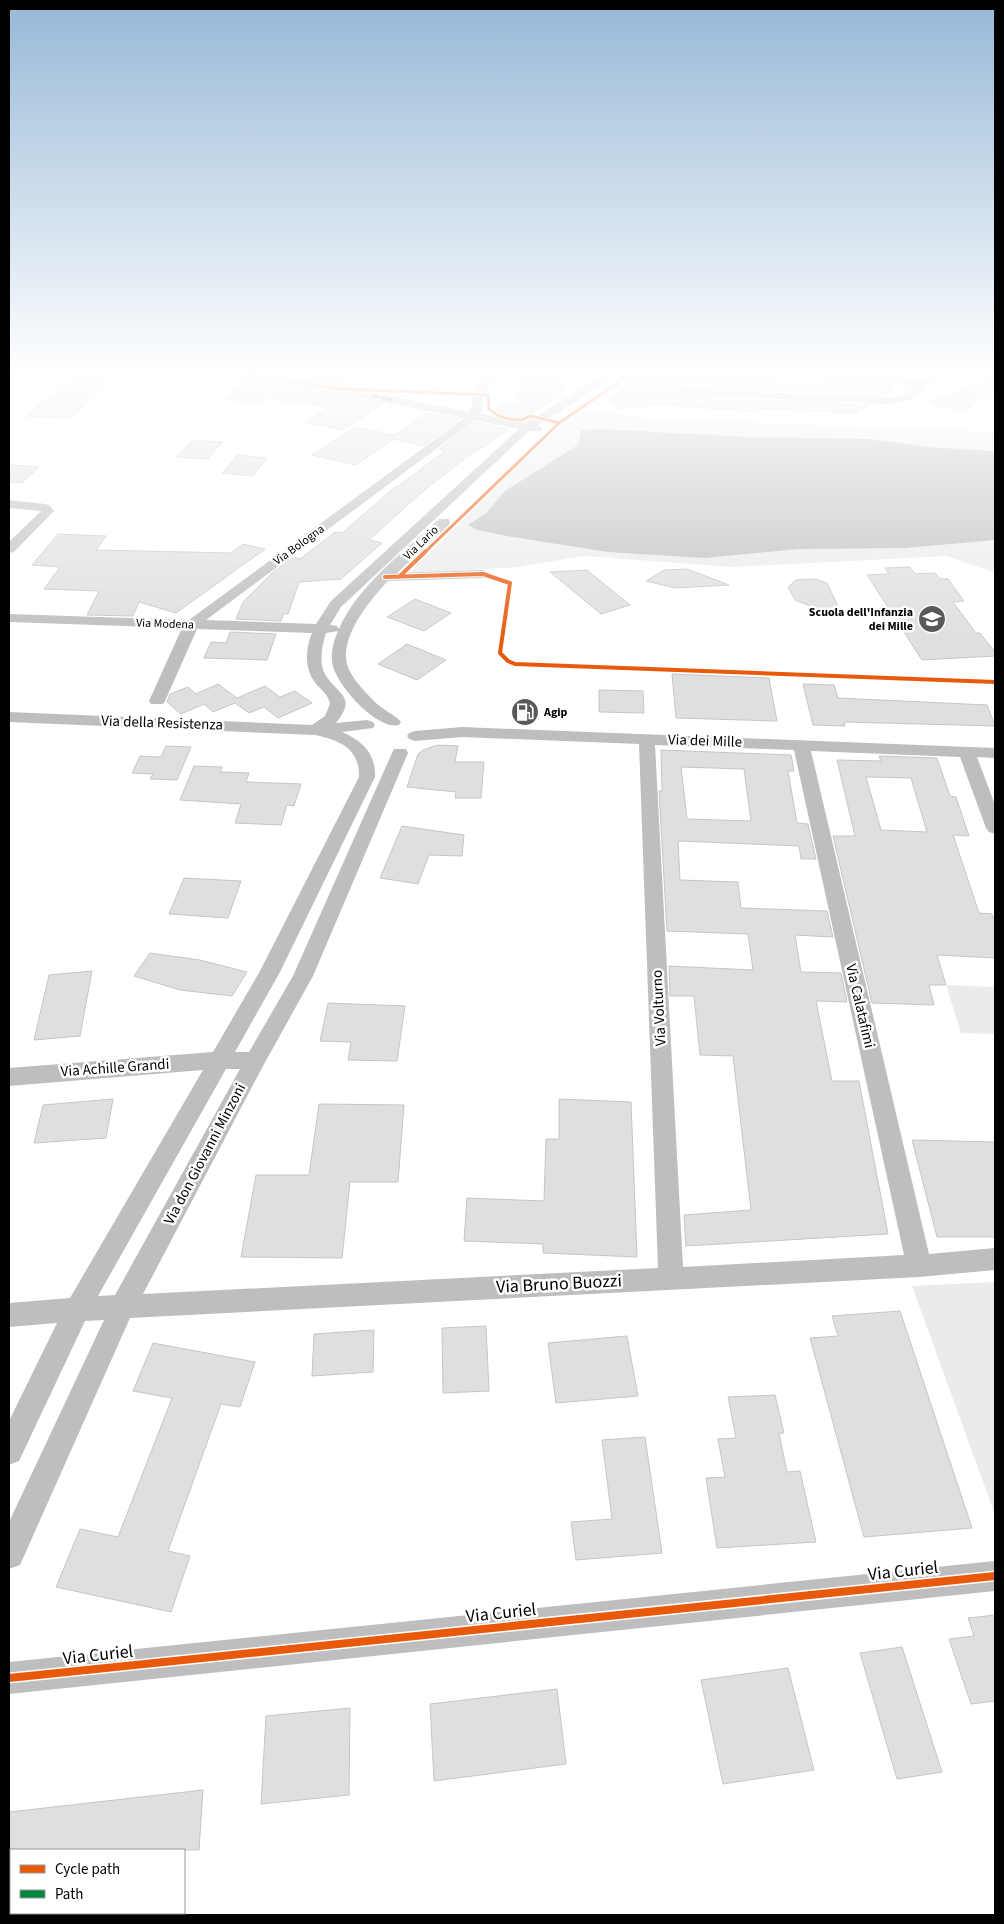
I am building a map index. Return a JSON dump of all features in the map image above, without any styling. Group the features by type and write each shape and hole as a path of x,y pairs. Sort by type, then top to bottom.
{"street":[{"name":"Via Bologna","path":"157,701 191,625 408,465"},
{"name":"Via Lario","path":"362,733 360,716 353,706 320,680 315,668 315,651 321,628 331,610 351,588 486,465"},
{"name":"Via Lario","path":"407,745 410,728 382,716 360,695 343,671 339,656 345,630 358,606 385,577 504,465"},
{"path":"9,504 45,508 48,510 9,549"},
{"path":"385,577 483,574"},
{"name":"Via Modena","path":"9,618 345,630"},
{"name":"Via Lario","path":"315,730 331,721 336,711 337,698 328,686"},
{"name":"Via della Resistenza","path":"9,717 315,730 338,736 362,733"},
{"path":"362,733 380,722 393,722"},
{"name":"Via dei Mille","path":"362,733 370,755 379,756 407,745 455,732 995,753"},
{"name":"Via don Giovanni Minzoni","path":"9,1452 77,1309 270,972 367,777 368,762 362,733"},
{"name":"Via Volturno","path":"646,739 671,1278"},
{"name":"Via don Giovanni Minzoni","path":"9,1554 122,1308 303,976 407,745"},
{"name":"Via Calatafimi","path":"801,745 920,1266"},
{"path":"967,752 995,828"},
{"name":"Via Achille Grandi","path":"9,1076 221,1060 255,1061"},
{"name":"Via Bruno Buozzi","path":"9,1316 77,1309 920,1266 995,1260"},
{"name":"Via Curiel","path":"9,1678 995,1576"}],"shaded area":[{"path":"520,465 995,465 995,573 947,556 732,567 585,556 518,567 408,574"},
{"path":"547,465 995,465 995,540 905,548 798,549 705,558 608,552 507,536 477,530 468,525 486,513 505,491"},
{"path":"946,985 995,987 995,1034 961,1033"},
{"path":"995,1282 995,1515 912,1286"}],"building":[{"path":"9,465 39,467 22,483 9,482"},
{"path":"229,465 262,465 253,476 222,473"},
{"path":"427,465 457,465 421,493 369,540 382,543 341,579 299,582 288,614 283,614 281,621 236,619 243,602 272,573 294,557 300,559 335,532 342,533"},
{"path":"58,534 106,536 96,550 231,553 243,544 265,549 176,613 139,602 133,616 87,615 99,591 44,589 60,567 32,565"},
{"path":"910,567 915,574 935,573 940,579 948,579 964,601 953,602 976,633 980,633 995,652 995,656 922,660 867,575 889,574 885,568"},
{"path":"687,569 729,585 675,588 646,581 664,570"},
{"path":"587,570 630,605 601,614 550,572"},
{"path":"815,579 827,583 840,610 823,611 795,600 788,587 796,580"},
{"path":"415,599 451,613 424,631 387,617"},
{"path":"230,632 276,634 267,660 204,658 211,642 226,643"},
{"path":"407,644 446,660 417,680 378,664"},
{"path":"672,674 769,678 777,721 676,718"},
{"path":"218,684 237,698 265,686 280,697 295,691 312,703 278,718 264,707 249,713 235,703 213,712 204,704 181,714 167,702 170,694 188,687 196,694"},
{"path":"803,684 834,685 838,698 987,705 995,726 844,722 845,726 813,725"},
{"path":"599,690 643,691 644,713 599,712"},
{"path":"438,745 458,746 455,762 484,762 481,798 455,798 456,792 407,787 418,754 423,750"},
{"path":"166,746 191,747 177,780 150,779 153,774 132,773 140,756 161,757"},
{"path":"661,750 791,755 794,771 788,771 797,823 808,824 816,859 801,859 799,846 678,841 680,880 738,882 741,908 827,911 833,937 795,935 801,972 841,973 847,1002 816,1001 832,1081 859,1081 888,1234 686,1246 684,1215 751,1210 733,1056 700,1055 694,996 670,996 669,966 753,970 748,934 667,931 659,791 662,791","holes":["681,767 744,769 751,821 687,819"]},
{"path":"879,756 937,758 950,796 956,797 969,836 953,835 979,913 992,914 995,923 995,958 937,955 946,985 929,985 934,1005 872,1003 833,836 855,836 837,760 881,761","holes":["866,777 911,778 927,832 881,830"]},
{"path":"194,766 222,767 220,772 249,773 246,782 301,784 294,806 287,805 281,825 235,823 241,804 180,800"},
{"path":"402,826 464,835 462,856 429,855 418,884 380,878"},
{"path":"184,878 241,881 228,918 169,914"},
{"path":"150,953 200,960 247,972 232,996 180,990 134,976"},
{"path":"92,971 80,1036 34,1040 49,975"},
{"path":"328,1003 405,1006 397,1061 348,1060 351,1042 320,1041"},
{"path":"113,1099 106,1138 34,1143 43,1105"},
{"path":"559,1099 631,1102 637,1257 543,1253 543,1244 464,1241 467,1198 544,1201 546,1139 559,1139"},
{"path":"319,1104 404,1105 398,1182 350,1182 342,1258 241,1257 256,1175 309,1175"},
{"path":"912,1140 995,1142 995,1237 937,1237"},
{"path":"900,1311 972,1528 864,1537 810,1338 838,1336 832,1316"},
{"path":"486,1326 489,1391 443,1393 442,1328"},
{"path":"374,1330 373,1372 312,1376 314,1334"},
{"path":"627,1336 638,1396 556,1403 548,1343"},
{"path":"153,1343 255,1362 240,1407 221,1404 168,1551 190,1556 171,1612 56,1587 80,1529 118,1537 172,1398 133,1391"},
{"path":"775,1395 784,1433 779,1433 787,1472 800,1471 816,1542 717,1548 706,1478 725,1477 718,1439 736,1438 728,1397"},
{"path":"645,1437 662,1553 576,1560 571,1522 612,1519 602,1440"},
{"path":"995,1615 995,1701 971,1704 949,1639 974,1636 968,1618"},
{"path":"902,1647 942,1772 897,1779 860,1653"},
{"path":"788,1668 814,1770 723,1784 701,1680"},
{"path":"557,1689 566,1764 434,1781 430,1704"},
{"path":"350,1708 349,1795 261,1804 266,1716"},
{"path":"203,1790 199,1850 9,1850 9,1812"}],"cycle path":[{"path":"399,577 516,465"},
{"path":"385,577 483,574 510,583 500,653 508,661 515,664 995,682"},
{"path":"9,1678 995,1576"}],"place":[{"name":"Scuola dell'Infanzia dei Mille","path":"932,619"},
{"name":"Agip","path":"525,712"}]}
